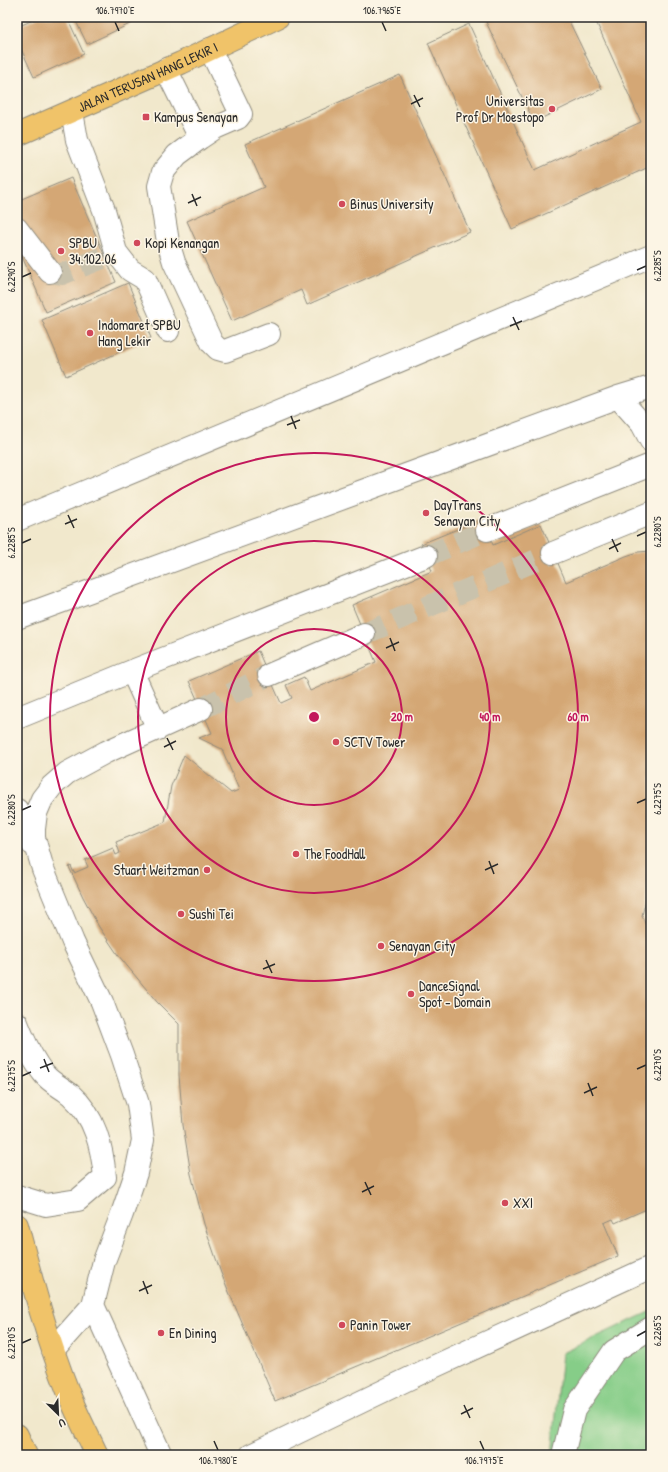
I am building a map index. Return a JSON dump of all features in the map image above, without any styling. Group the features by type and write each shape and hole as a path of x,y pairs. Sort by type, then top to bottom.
{"main road":[{"name":"JALAN TERUSAN HANG LEKIR I","path":"17,135 72,112 278,17"},
{"path":"17,1225 39,1306 69,1395 98,1455"},
{"path":"17,1435 26,1455"}],"lane":[{"path":"210,49 241,114 238,118 215,128 177,155 164,172 159,186 168,242 174,262 212,343 218,349 225,351 269,334"},
{"path":"166,69 200,138"},
{"path":"72,112 77,140 104,210 111,255 130,270 145,279 168,331"},
{"path":"17,229 50,272"},
{"path":"17,520 651,256"},
{"path":"17,618 651,386"},
{"path":"618,398 642,424 651,440"},
{"path":"487,530 651,465"},
{"path":"553,553 651,513"},
{"path":"17,718 132,671 426,556"},
{"path":"269,675 364,634"},
{"path":"132,671 158,729"},
{"path":"43,869 34,838 34,829 36,813 42,799 52,786 67,773 106,752 201,709"},
{"path":"17,810 73,942 102,1002 122,1055 138,1104 143,1140 136,1173 104,1260 93,1305 54,1350"},
{"path":"17,1023 28,1049 45,1075 72,1096 95,1128 103,1154 105,1178 78,1200 46,1205 17,1196"},
{"path":"251,1455 438,1365 651,1267"},
{"path":"280,1455 651,1280"},
{"path":"93,1305 161,1455"},
{"path":"563,1455 574,1410 614,1351 651,1328"}],"green space":[{"path":"651,1311 651,1455 552,1455 562,1353"}],"building":[{"path":"40,17 67,17 84,54 34,77 17,40 17,27"},
{"path":"74,17 129,17 132,23 87,44"},
{"path":"497,17 567,17 602,89 534,122 486,22"},
{"path":"594,17 651,17 651,166 512,229 428,43 469,24 535,170 641,122"},
{"name":"Binus University","path":"400,75 470,232 307,305 301,290 232,321 187,221 264,187 245,144"},
{"name":"SPBU 34.102.06","path":"71,178 116,282 46,312 17,245 17,201"},
{"path":"128,283 151,338 66,376 42,320"},
{"name":"Senayan City","path":"482,519 493,545 541,524 566,582 626,556 638,552 651,551 651,834 649,835 649,868 646,899 642,916 651,937 651,1207 615,1223 613,1219 604,1223 618,1256 275,1401 221,1273 204,1224 191,1174 183,1125 179,1075 179,1024 157,1002 118,955 99,927 69,867 71,866 74,873 88,867 85,860 113,848 116,855 120,853 116,842 165,822 171,786 184,755 231,793 239,790 222,749 199,738 212,733 189,681 258,651 281,703 292,698 286,685 304,677 310,691 376,662 352,605 432,571 421,544"}],"tunnel":[{"path":"50,272 62,274 105,257"},
{"path":"426,556 487,530"},
{"path":"364,634 553,553"},
{"path":"201,709 269,675"}],"place":[{"name":"Universitas Prof Dr Moestopo","path":"552,109"},
{"name":"Kampus Senayan","path":"146,117"},
{"name":"Binus University","path":"342,204"},
{"name":"Kopi Kenangan","path":"137,243"},
{"name":"SPBU 34.102.06","path":"61,251"},
{"name":"Indomaret SPBU Hang Lekir","path":"90,333"},
{"name":"DayTrans Senayan City","path":"426,513"},
{"name":"SCTV Tower","path":"336,742"},
{"name":"The FoodHall","path":"296,854"},
{"name":"Stuart Weitzman","path":"207,870"},
{"name":"Sushi Tei","path":"181,914"},
{"name":"Senayan City","path":"381,946"},
{"name":"DanceSignal Spot - Domain","path":"411,994"},
{"name":"XXI","path":"505,1203"},
{"name":"Panin Tower","path":"342,1325"},
{"name":"En Dining","path":"161,1333"}]}
